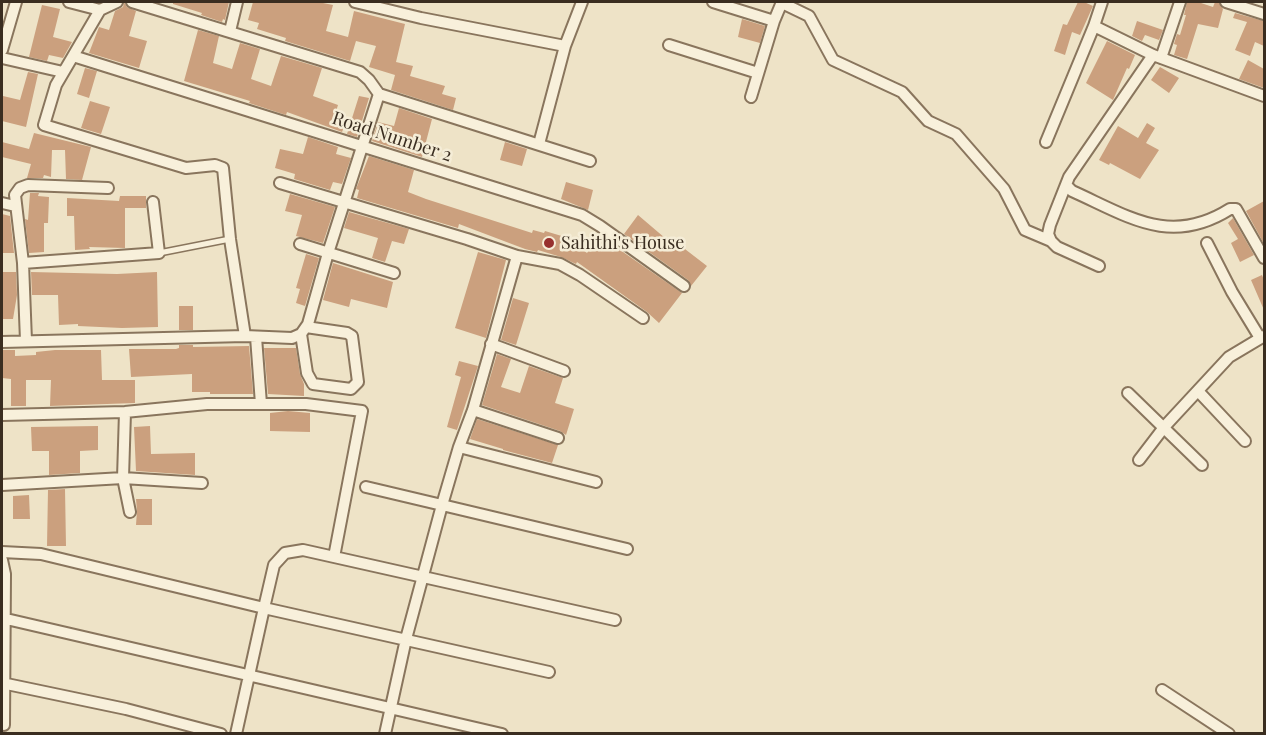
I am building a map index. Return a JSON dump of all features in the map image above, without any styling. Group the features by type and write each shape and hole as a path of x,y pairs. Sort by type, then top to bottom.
{"street":[{"path":"2,50 16,2"},
{"path":"69,2 100,10"},
{"path":"117,2 100,10 91,29 63,72 56,85 44,125 186,168 215,165 223,168 230,239 251,336 261,404"},
{"path":"132,2 360,72 379,94 590,161"},
{"path":"230,31 237,2"},
{"path":"356,2 421,18 565,46"},
{"path":"539,144 565,46 582,2"},
{"path":"713,2 774,21"},
{"path":"751,97 782,2 809,16 833,60 902,92 928,121 956,134 1004,189 1025,230 1099,266"},
{"path":"1046,142 1102,2"},
{"path":"1051,241 1048,234 1050,225 1069,177 1157,57 1180,2"},
{"path":"1226,2 1264,14"},
{"path":"1094,26 1157,57 1264,96"},
{"path":"669,45 758,73"},
{"name":"Road Number 2","path":"73,56 582,215 684,286"},
{"path":"2,58 63,72"},
{"path":"2,342 251,336 292,338 303,331 347,333 354,340 358,381 356,386 351,389 313,384 307,373 303,331 379,94"},
{"path":"280,183 345,201 517,256 560,264 643,318"},
{"path":"26,341 23,263 15,195 20,188 28,185 108,188"},
{"path":"1066,185 1072,191 1139,221 1161,227 1194,225 1230,209 1236,209 1264,258"},
{"path":"23,263 159,253 153,202"},
{"path":"2,203 15,206"},
{"path":"1139,460 1164,428 1229,357 1262,337 1232,292 1207,243"},
{"path":"300,244 394,273"},
{"path":"385,734 422,577 517,256"},
{"path":"491,344 564,371"},
{"path":"1198,391 1245,441"},
{"path":"1128,393 1202,465"},
{"path":"2,415 124,412 207,404 306,404 362,411 334,557"},
{"path":"473,410 558,438"},
{"path":"124,412 123,478 130,512"},
{"path":"459,447 596,482"},
{"path":"2,485 123,478 202,483"},
{"path":"366,487 627,549"},
{"path":"236,734 274,565 285,552 303,550 615,620"},
{"path":"2,552 41,554 264,608 549,672"},
{"path":"2,560 5,574 2,683 4,725"},
{"path":"3,618 502,734"},
{"path":"2,683 126,709 183,729 221,734"},
{"path":"1162,690 1229,734"}],"lane":[{"path":"159,253 230,239"}],"building":[{"path":"124,2 127,7 136,11 129,36 147,41 139,68 89,53 99,27 109,30 115,11 123,7"},
{"path":"173,2 229,2 225,20 223,19 222,22 173,4"},
{"path":"253,2 318,2 333,5 326,31 348,37 354,11 405,24 396,62 413,66 410,76 445,86 442,94 456,98 453,110 391,90 395,75 369,67 376,46 356,41 350,61 285,41 286,38 257,29 259,23 248,20"},
{"path":"1078,2 1093,6 1080,35 1072,32 1065,55 1054,51 1063,24 1067,25"},
{"path":"1187,2 1198,2 1213,7 1215,2 1219,2 1223,9 1218,28 1198,24 1187,59 1174,55 1177,45 1174,44 1177,34 1180,35"},
{"path":"42,5 60,9 53,37 72,42 63,58 49,55 47,61 29,57"},
{"path":"1235,13 1264,21 1264,46 1255,42 1250,56 1235,50 1247,22 1233,18"},
{"path":"742,19 765,26 760,43 738,37"},
{"path":"1137,21 1163,30 1159,40 1145,35 1142,41 1132,36"},
{"path":"198,30 219,36 213,63 232,69 240,43 260,49 251,79 271,86 281,56 322,68 313,96 338,105 332,124 344,127 342,132 287,112 286,115 249,103 250,101 184,81"},
{"path":"1107,41 1135,55 1113,100 1086,83"},
{"path":"1248,60 1264,69 1264,88 1239,79"},
{"path":"1160,67 1179,78 1169,93 1151,80"},
{"path":"85,68 97,71 89,98 77,94"},
{"path":"28,72 38,74 26,127 2,121 3,96 20,100"},
{"path":"359,96 369,98 357,137 347,134"},
{"path":"90,101 110,107 101,134 81,128"},
{"path":"399,108 432,119 422,157 372,141 378,122 394,126"},
{"path":"1147,123 1155,128 1146,143 1159,150 1140,179 1110,163 1109,165 1099,160 1118,126 1138,138"},
{"path":"34,133 91,147 82,180 66,179 65,150 52,150 51,177 44,175 43,178 27,178 31,164 2,157 2,142 29,149"},
{"path":"308,137 338,147 336,154 351,158 342,184 333,182 330,190 294,179 295,174 275,168 280,149 303,154"},
{"path":"505,142 527,149 522,166 500,160"},
{"path":"369,156 414,170 408,192 426,199 532,233 533,230 544,233 545,231 565,237 587,253 600,236 682,293 659,323 577,262 576,264 538,250 537,252 525,249 459,224 458,228 357,198 359,190 356,189"},
{"path":"566,182 593,190 588,210 561,199"},
{"path":"30,193 39,193 38,196 49,197 48,223 44,223 44,252 29,253 25,219 28,220"},
{"path":"290,194 335,207 323,243 296,236 302,215 285,211"},
{"path":"120,196 146,196 146,208 125,208 125,248 89,247 90,249 75,250 74,216 67,216 67,198 119,201"},
{"path":"1264,201 1264,244 1246,211"},
{"path":"349,212 409,229 404,244 392,241 385,262 372,258 378,238 344,228"},
{"path":"2,214 10,216 14,253 2,253"},
{"path":"638,215 665,238 680,248 681,246 707,266 691,286 688,280 624,234"},
{"path":"1233,218 1254,255 1240,262 1231,243 1238,239 1228,223"},
{"path":"478,252 506,260 486,338 455,328"},
{"path":"306,254 319,258 305,306 296,303 300,289 296,288"},
{"path":"333,263 393,282 387,308 351,299 349,307 323,300"},
{"path":"2,272 16,272 17,295 13,319 2,319"},
{"path":"31,272 117,274 157,272 158,327 59,325 58,295 32,295"},
{"path":"1262,275 1264,280 1264,310 1251,280"},
{"path":"513,298 529,303 516,345 501,340"},
{"path":"179,306 193,306 193,330 179,330"},
{"path":"179,345 249,346 253,394 192,392 192,374 131,377 129,349 176,349"},
{"path":"264,348 296,348 304,384 304,396 268,394"},
{"path":"2,350 15,350 15,356 36,355 36,352 55,350 101,350 102,380 135,380 135,403 50,406 51,380 26,380 26,406 11,406 11,379 2,378"},
{"path":"497,354 511,359 501,387 520,393 529,366 563,378 555,403 574,409 566,435 482,405"},
{"path":"459,361 478,366 457,430 447,427 461,377 455,375"},
{"path":"288,411 310,413 310,432 270,431 270,413"},
{"path":"477,419 558,445 552,463 470,439"},
{"path":"98,426 98,450 80,451 80,473 49,475 49,451 32,451 31,427"},
{"path":"150,426 151,454 195,453 195,475 136,471 134,427"},
{"path":"65,489 66,546 47,546 48,490"},
{"path":"29,495 30,519 13,519 13,496"},
{"path":"136,499 152,499 152,525 136,525"}],"place":[{"name":"Sahithi's House","path":"549,243"}]}
